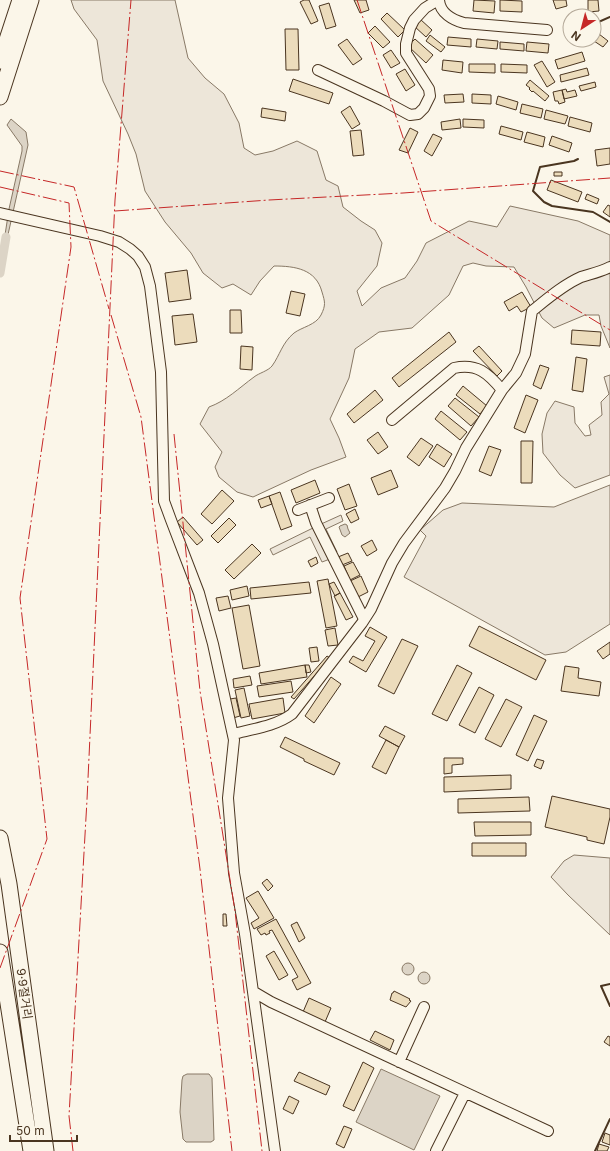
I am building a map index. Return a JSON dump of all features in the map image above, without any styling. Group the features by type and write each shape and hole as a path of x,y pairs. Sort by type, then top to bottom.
{"highway":[{"path":"0,61 20,0"},
{"path":"0,96 32,0"},
{"name":"9·9절거리","path":"0,838 10,892 46,1151"},
{"name":"9·9절거리","path":"0,952 31,1151"}],"street":[{"path":"318,70 410,115 418,114 424,108 430,96 429,88 406,53 406,44 410,28 414,20 425,8 439,0 440,6 446,14 455,21 464,24 547,30"},
{"path":"7,214 100,236 119,242 138,256 145,267 150,286 161,372 164,501 199,593 234,740 228,798 234,873 254,992 275,1151"},
{"path":"233,734 284,720 292,714 364,620 404,543 445,488 466,448 502,390 516,373 525,354 532,311 570,283 610,267"},
{"path":"392,420 454,368 464,366 475,368 484,372 502,390"},
{"path":"298,510 329,498"},
{"path":"310,505 316,523 364,620"},
{"path":"254,992 271,1002 548,1131"},
{"path":"399,1062 424,1007"},
{"path":"436,1151 465,1093"}],"shaded area":[{"path":"71,0 175,0 188,58 205,78 224,94 239,123 244,148 255,155 273,151 297,141 317,151 326,180 338,186 343,207 375,230 382,243 377,266 357,291 362,306 381,288 405,278 417,261 426,243 469,221 497,227 510,206 578,221 610,235 610,348 601,326 599,315 585,315 554,328 542,318 514,267 486,266 473,263 463,266 449,295 412,328 379,332 355,349 349,378 330,419 346,457 311,470 253,497 237,492 219,477 215,467 222,452 200,424 209,407 227,398 256,376 270,368 290,337 319,318 323,312 324,306 322,292 315,278 304,270 297,268 274,266 260,281 251,295 233,284 222,288 203,273 191,253 165,222 145,191 136,154 103,81 97,40 74,9"},
{"path":"11,119 26,132 28,145 5,248 3,248 9,209 22,151 22,146 7,125"},
{"path":"610,375 610,475 575,488 560,475 543,453 542,434 547,413 555,401 574,407 575,423 585,436 591,435 589,425 602,415 601,402 609,394 604,377"},
{"path":"610,485 610,624 566,652 545,655 404,577 426,536 420,530 443,510 462,503 554,507"},
{"path":"341,515 343,521 326,529 337,552 332,554 319,525"},
{"path":"345,524 347,525 350,533 345,537 342,535 339,527"},
{"path":"315,527 330,559 322,562 310,537 273,555 270,549"},
{"path":"574,855 610,858 610,935 551,877 564,861"},
{"path":"408,963 412,965 414,969 412,973 408,975 404,973 402,969 404,965"},
{"path":"424,972 428,974 430,978 428,982 424,984 420,982 418,978 420,974"},
{"path":"381,1069 440,1096 414,1150 356,1122"},
{"path":"187,1074 209,1074 212,1078 214,1140 211,1142 186,1142 183,1139 180,1112 182,1080 183,1076"}],"building":[{"path":"309,0 318,21 311,24 300,2"},
{"path":"354,0 366,0 369,10 360,13"},
{"path":"474,0 495,1 494,13 473,11"},
{"path":"500,0 522,1 522,12 500,11"},
{"path":"553,0 566,0 567,6 556,9"},
{"path":"588,0 598,0 599,8 588,8"},
{"path":"329,3 336,26 326,29 319,6"},
{"path":"387,13 405,30 398,37 381,19"},
{"path":"420,19 432,30 426,37 414,26"},
{"path":"375,26 390,42 383,48 368,33"},
{"path":"285,29 298,29 299,70 286,70"},
{"path":"430,35 445,47 441,52 426,41"},
{"path":"602,36 608,41 602,46"},
{"path":"448,37 471,39 471,47 447,45"},
{"path":"347,39 362,59 353,65 338,45"},
{"path":"415,39 433,55 426,63 408,46"},
{"path":"477,39 498,41 497,49 476,47"},
{"path":"500,42 524,44 524,51 500,49"},
{"path":"527,42 549,44 548,53 526,51"},
{"path":"391,50 400,63 391,68 383,55"},
{"path":"582,52 585,61 558,69 555,60"},
{"path":"443,60 463,62 462,73 442,70"},
{"path":"542,61 555,82 547,87 534,65"},
{"path":"469,64 495,64 495,73 469,72"},
{"path":"501,64 527,65 527,73 501,72"},
{"path":"587,68 589,75 561,82 560,75"},
{"path":"405,69 415,85 406,91 396,74"},
{"path":"293,79 333,93 329,104 289,91"},
{"path":"530,80 549,96 545,101 533,91 532,92 526,85"},
{"path":"595,82 596,87 581,91 579,86"},
{"path":"566,89 567,92 575,90 577,96 564,99 562,90"},
{"path":"562,90 565,102 559,104 558,101 555,101 553,92"},
{"path":"463,94 464,102 445,103 444,95"},
{"path":"472,94 491,95 491,104 472,103"},
{"path":"498,96 518,102 516,110 496,104"},
{"path":"522,104 543,109 541,118 520,113"},
{"path":"350,106 360,124 352,129 341,112"},
{"path":"262,108 286,112 285,121 261,117"},
{"path":"546,110 568,116 565,124 544,119"},
{"path":"570,117 592,123 590,132 568,126"},
{"path":"460,119 461,128 442,130 441,122"},
{"path":"463,119 484,120 484,128 463,127"},
{"path":"501,126 523,132 521,140 499,134"},
{"path":"410,128 418,132 408,153 399,150"},
{"path":"361,130 364,155 353,156 350,131"},
{"path":"527,132 545,137 543,147 524,142"},
{"path":"433,134 442,138 432,156 424,151"},
{"path":"552,136 572,143 569,152 549,145"},
{"path":"610,148 610,164 597,166 595,150"},
{"path":"554,172 562,172 562,176 554,176"},
{"path":"551,180 582,192 578,202 547,190"},
{"path":"587,194 599,199 597,204 585,199"},
{"path":"608,205 610,206 610,217 603,212"},
{"path":"187,270 191,299 169,302 165,273"},
{"path":"291,291 305,294 300,316 286,313"},
{"path":"522,292 531,307 521,312 517,306 509,311 504,302"},
{"path":"230,310 241,310 242,333 230,333"},
{"path":"193,314 197,342 175,345 172,316"},
{"path":"572,330 601,332 600,346 571,344"},
{"path":"449,332 456,342 399,387 392,378"},
{"path":"241,346 253,347 252,370 240,369"},
{"path":"479,346 502,371 497,376 473,351"},
{"path":"576,357 587,359 583,392 572,390"},
{"path":"540,365 549,368 541,389 533,385"},
{"path":"463,386 487,406 480,414 456,395"},
{"path":"375,390 383,400 354,423 347,414"},
{"path":"526,395 538,400 525,433 514,428"},
{"path":"455,398 479,417 471,426 448,406"},
{"path":"441,411 467,432 460,440 435,419"},
{"path":"378,432 388,447 378,454 367,440"},
{"path":"421,438 433,446 419,466 407,457"},
{"path":"521,441 533,441 532,483 521,483"},
{"path":"437,444 452,454 444,467 429,457"},
{"path":"489,446 501,450 491,476 479,471"},
{"path":"391,470 398,487 378,495 371,478"},
{"path":"315,480 320,493 296,503 291,490"},
{"path":"349,484 357,506 345,510 337,489"},
{"path":"222,490 234,501 212,524 201,514"},
{"path":"280,492 292,526 281,530 269,496"},
{"path":"269,496 272,504 261,508 258,500"},
{"path":"355,509 359,519 351,523 346,514"},
{"path":"183,517 203,540 197,545 177,522"},
{"path":"229,518 236,525 218,543 211,536"},
{"path":"372,540 377,550 367,556 361,546"},
{"path":"252,544 261,553 234,579 225,570"},
{"path":"348,553 352,561 342,565 338,557"},
{"path":"316,557 318,563 311,567 308,561"},
{"path":"353,562 360,575 350,580 344,566"},
{"path":"361,576 368,592 358,597 350,581"},
{"path":"328,579 337,626 326,628 317,581"},
{"path":"309,582 311,593 251,599 250,588"},
{"path":"334,582 340,593 335,596 329,584"},
{"path":"247,586 249,596 232,600 230,590"},
{"path":"340,593 353,617 346,620 334,596"},
{"path":"228,596 231,608 219,611 216,598"},
{"path":"249,605 260,666 243,669 232,608"},
{"path":"479,626 546,660 536,680 469,646"},
{"path":"370,627 387,637 366,672 349,662 353,656 363,661 375,641 365,636"},
{"path":"335,628 338,645 328,646 325,630"},
{"path":"402,639 418,646 394,694 378,686"},
{"path":"610,642 610,654 603,659 597,651"},
{"path":"317,647 319,661 311,662 309,648"},
{"path":"327,656 330,658 294,699 291,697"},
{"path":"305,665 309,665 311,672 306,673"},
{"path":"305,665 307,677 261,684 259,673"},
{"path":"457,665 472,673 447,721 432,714"},
{"path":"565,666 579,668 578,678 601,682 599,696 561,691"},
{"path":"250,676 252,685 234,688 233,679"},
{"path":"331,677 341,684 314,723 305,716"},
{"path":"291,681 293,692 259,697 257,686"},
{"path":"479,687 494,695 475,733 459,725"},
{"path":"244,688 250,716 241,718 235,690"},
{"path":"236,698 240,716 233,718 230,699"},
{"path":"283,698 285,713 252,719 249,704"},
{"path":"506,699 522,707 501,747 485,739"},
{"path":"534,715 547,721 528,761 516,755"},
{"path":"385,726 405,736 399,747 379,736"},
{"path":"285,737 340,763 334,775 304,761 304,759 280,747"},
{"path":"386,740 399,747 386,774 372,767"},
{"path":"444,758 463,758 463,764 452,765 452,773 444,774"},
{"path":"537,759 544,761 541,769 534,766"},
{"path":"511,775 511,789 444,792 444,777"},
{"path":"552,796 610,809 610,817 604,844 587,840 587,837 545,827"},
{"path":"529,797 530,811 458,813 458,799"},
{"path":"474,822 531,822 531,835 475,836"},
{"path":"472,843 526,843 526,856 472,856"},
{"path":"267,879 273,886 268,891 262,883"},
{"path":"258,891 274,918 254,929 251,923 259,918 246,898"},
{"path":"223,914 226,914 227,926 223,926"},
{"path":"276,919 311,983 297,990 292,980 298,977 272,930 266,935 265,933 261,935 257,929"},
{"path":"297,922 305,938 299,942 291,925"},
{"path":"274,951 288,975 279,980 266,956"},
{"path":"394,991 410,999 409,1000 411,1001 406,1007 390,1000"},
{"path":"309,998 331,1008 325,1022 303,1012"},
{"path":"375,1031 394,1040 390,1050 370,1040"},
{"path":"608,1036 610,1037 610,1046 604,1042"},
{"path":"363,1062 374,1068 354,1111 343,1106"},
{"path":"299,1072 330,1086 326,1095 294,1081"},
{"path":"289,1096 299,1101 293,1114 283,1109"},
{"path":"344,1126 352,1129 344,1148 336,1144"},
{"path":"605,1133 610,1135 610,1145 602,1142"},
{"path":"599,1144 609,1147 607,1151 597,1151"}],"waterway":[{"path":"0,273 6,237"}],"wall":[{"path":"602,20 610,17"},
{"path":"578,159 540,167 533,191 544,202 552,206 593,212 610,222"},
{"path":"610,984 601,986 610,1006"},
{"path":"595,1151 610,1119"}],"power":[{"path":"73,1151 69,1116 87,800 115,200 131,0"},
{"path":"357,0 431,221 610,330"},
{"path":"0,171 74,187 109,309"},
{"path":"115,211 610,178"},
{"path":"0,187 69,203 71,247 20,598 47,839 0,968"},
{"path":"111,315 141,417 200,869 232,1151"},
{"path":"174,434 200,691 235,911 262,1151"}]}
